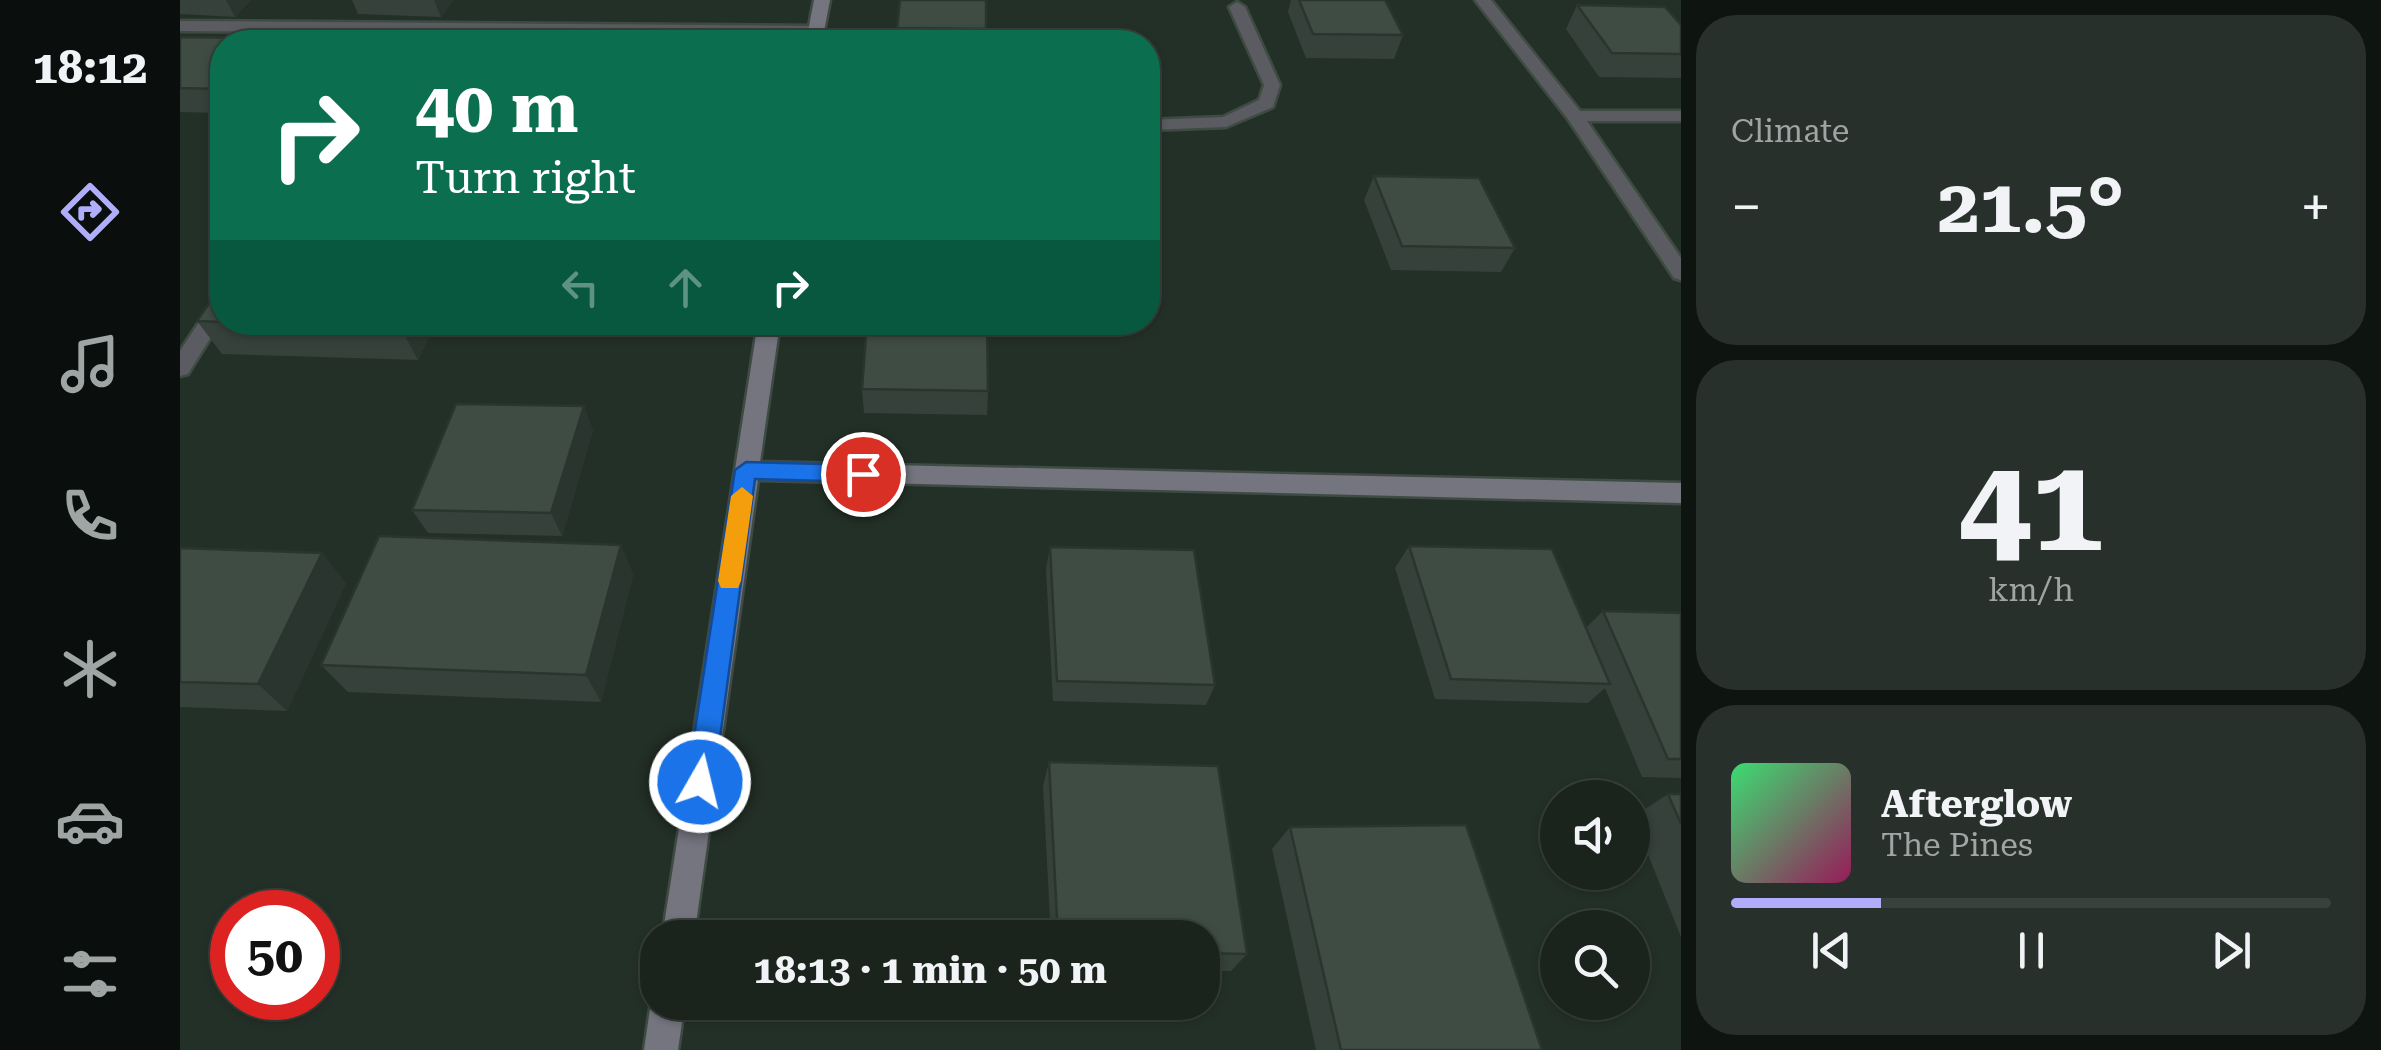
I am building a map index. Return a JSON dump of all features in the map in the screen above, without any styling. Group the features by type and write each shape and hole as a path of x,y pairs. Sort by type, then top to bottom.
{"street":[{"path":"816,30 822,0"},
{"path":"1483,0 1575,116 1681,273"},
{"path":"1160,125 1226,122 1267,103 1272,85 1237,7"},
{"path":"180,26 276,30"},
{"path":"1575,116 1681,116"},
{"path":"180,368 210,322"},
{"path":"681,920 767,335"},
{"path":"746,470 1681,493"},
{"path":"662,1050 666,1020"}],"building":[{"path":"900,0 986,0 986,29 897,28"},
{"path":"1299,0 1385,0 1403,35 1313,34"},
{"path":"1577,5 1665,7 1681,25 1681,54 1612,53"},
{"path":"180,37 210,37 210,89 180,88"},
{"path":"1374,176 1479,178 1515,248 1402,246"},
{"path":"210,302 210,322 197,321"},
{"path":"866,335 987,335 988,391 862,389"},
{"path":"456,404 584,406 551,513 412,510"},
{"path":"379,536 621,545 586,675 321,665"},
{"path":"1409,546 1552,549 1610,684 1451,679"},
{"path":"1050,547 1194,550 1215,685 1057,681"},
{"path":"180,548 322,553 258,684 180,682"},
{"path":"1603,611 1681,613 1681,759 1668,759"},
{"path":"1049,762 1218,766 1247,954 1220,953 1220,920 1057,920"},
{"path":"1668,794 1681,794 1681,824"},
{"path":"1466,825 1542,1050 1341,1050 1290,827"}],"slow traffic":[{"path":"730,581 742,496"}],"route":[{"path":"700,782 746,470 863,474"}]}
